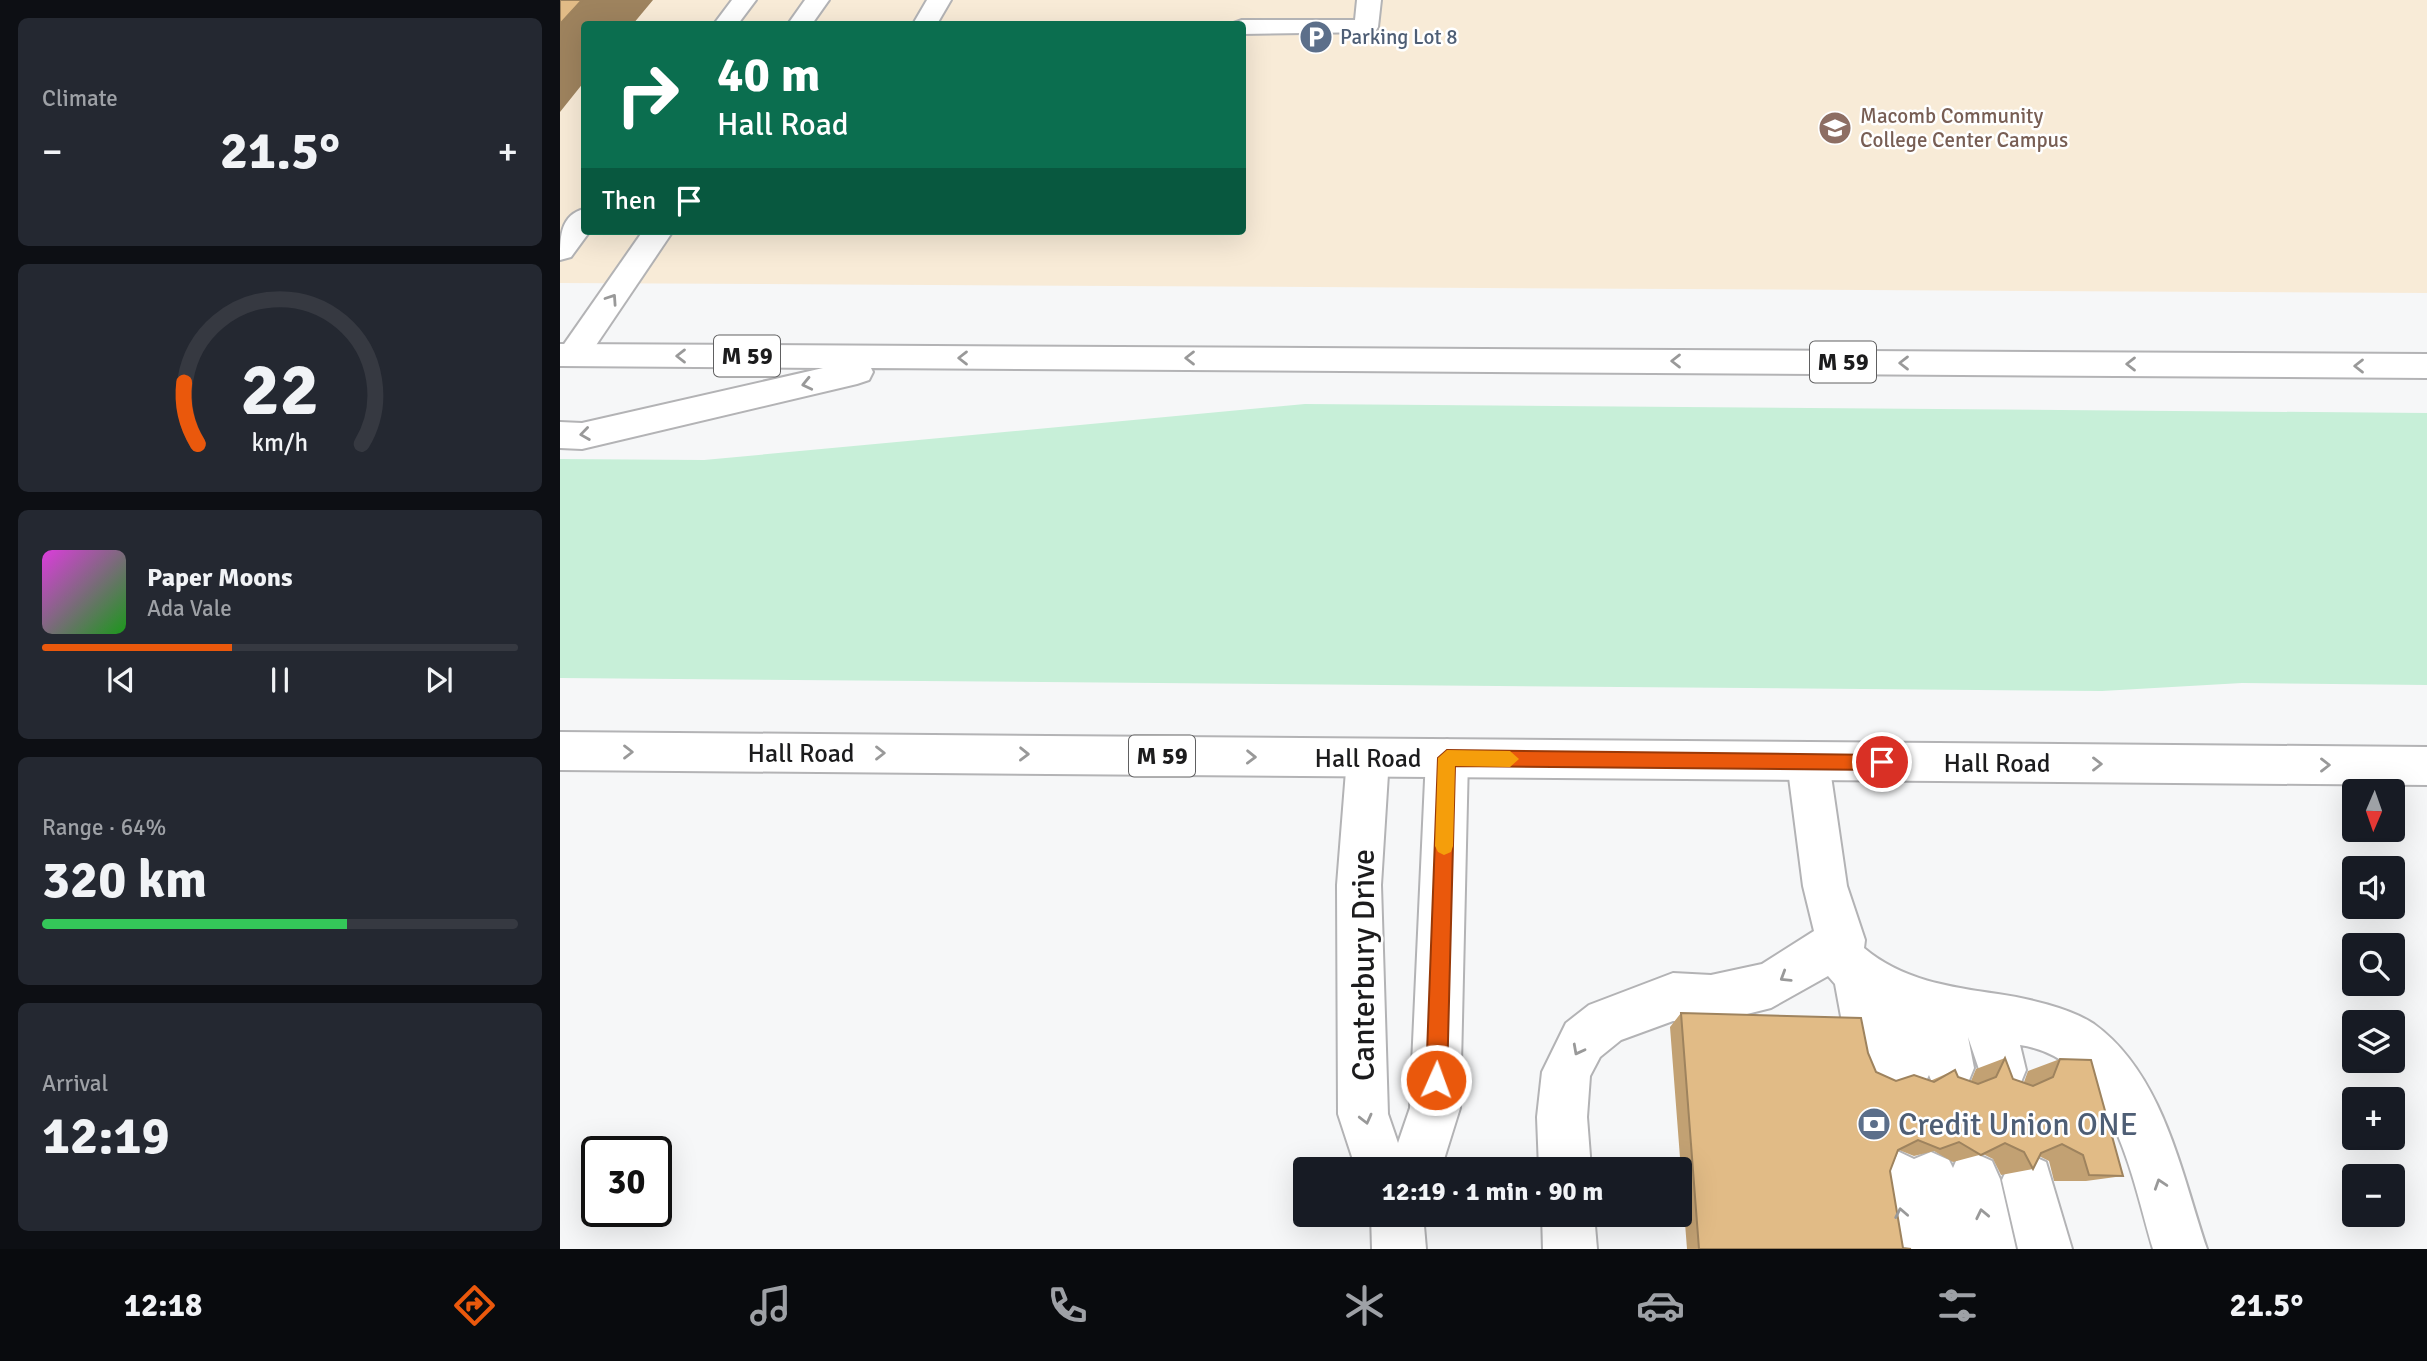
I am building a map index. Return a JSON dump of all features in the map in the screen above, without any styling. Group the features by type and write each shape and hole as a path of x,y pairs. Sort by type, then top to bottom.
{"main road":[{"path":"728,21 744,0"},
{"path":"802,21 817,0"},
{"path":"927,21 939,0"},
{"path":"1246,27 1366,27 1369,0"},
{"path":"560,250 581,222"},
{"path":"566,355 655,235"},
{"name":"M 59","path":"566,355 2427,366"},
{"path":"560,435 582,436 921,358"},
{"name":"Hall Road","path":"560,751 2427,766"},
{"name":"Canterbury Drive","path":"1368,758 1359,885 1363,1114 1378,1157"},
{"path":"1419,1157 1436,1108 1447,758"},
{"path":"1808,762 1825,886 1882,977 1911,1066 1882,977"},
{"path":"1564,1157 1562,1117 1566,1072 1583,1040 1606,1022 1673,998 1711,999 1771,985 1882,977 1989,1016 2026,1022 2075,1040 2108,1069 2141,1126 2180,1249"},
{"path":"1989,1016 2002,1070"},
{"path":"1908,1249 1933,1178"},
{"path":"1933,1178 1946,1249"},
{"path":"1933,1178 1989,1249"},
{"path":"2028,1180 2045,1249"},
{"path":"1569,1227 1570,1249"}],"shaded area":[{"name":"Macomb Community College Center Campus","path":"560,0 2427,0 2427,293 560,283"}],"green space":[{"path":"1305,404 2427,413 2427,685 2242,683 2102,691 560,678 560,459 704,460"}],"building":[{"path":"560,0 582,0 560,24"},
{"name":"Credit Union ONE","path":"1681,1013 1861,1018 1868,1053 1876,1072 1896,1081 1914,1075 1934,1082 1955,1070 1958,1077 1978,1084 1996,1077 2005,1058 2013,1079 2033,1086 2053,1077 2060,1059 2091,1060 2123,1176 2089,1175 2083,1155 2062,1144 2041,1153 2033,1169 2024,1152 2005,1143 1981,1155 1959,1142 1940,1149 1918,1140 1898,1150 1890,1171 1903,1248 1911,1249 1699,1249"}],"slow traffic":[{"path":"1444,846 1447,758 1510,759"}],"place":[{"name":"Parking Lot 8","path":"1316,37"},
{"name":"Macomb Community College Center Campus","path":"1835,128"},
{"name":"Credit Union ONE","path":"1874,1124"}],"route":[{"path":"1436,1080 1447,758 1882,762"}]}
